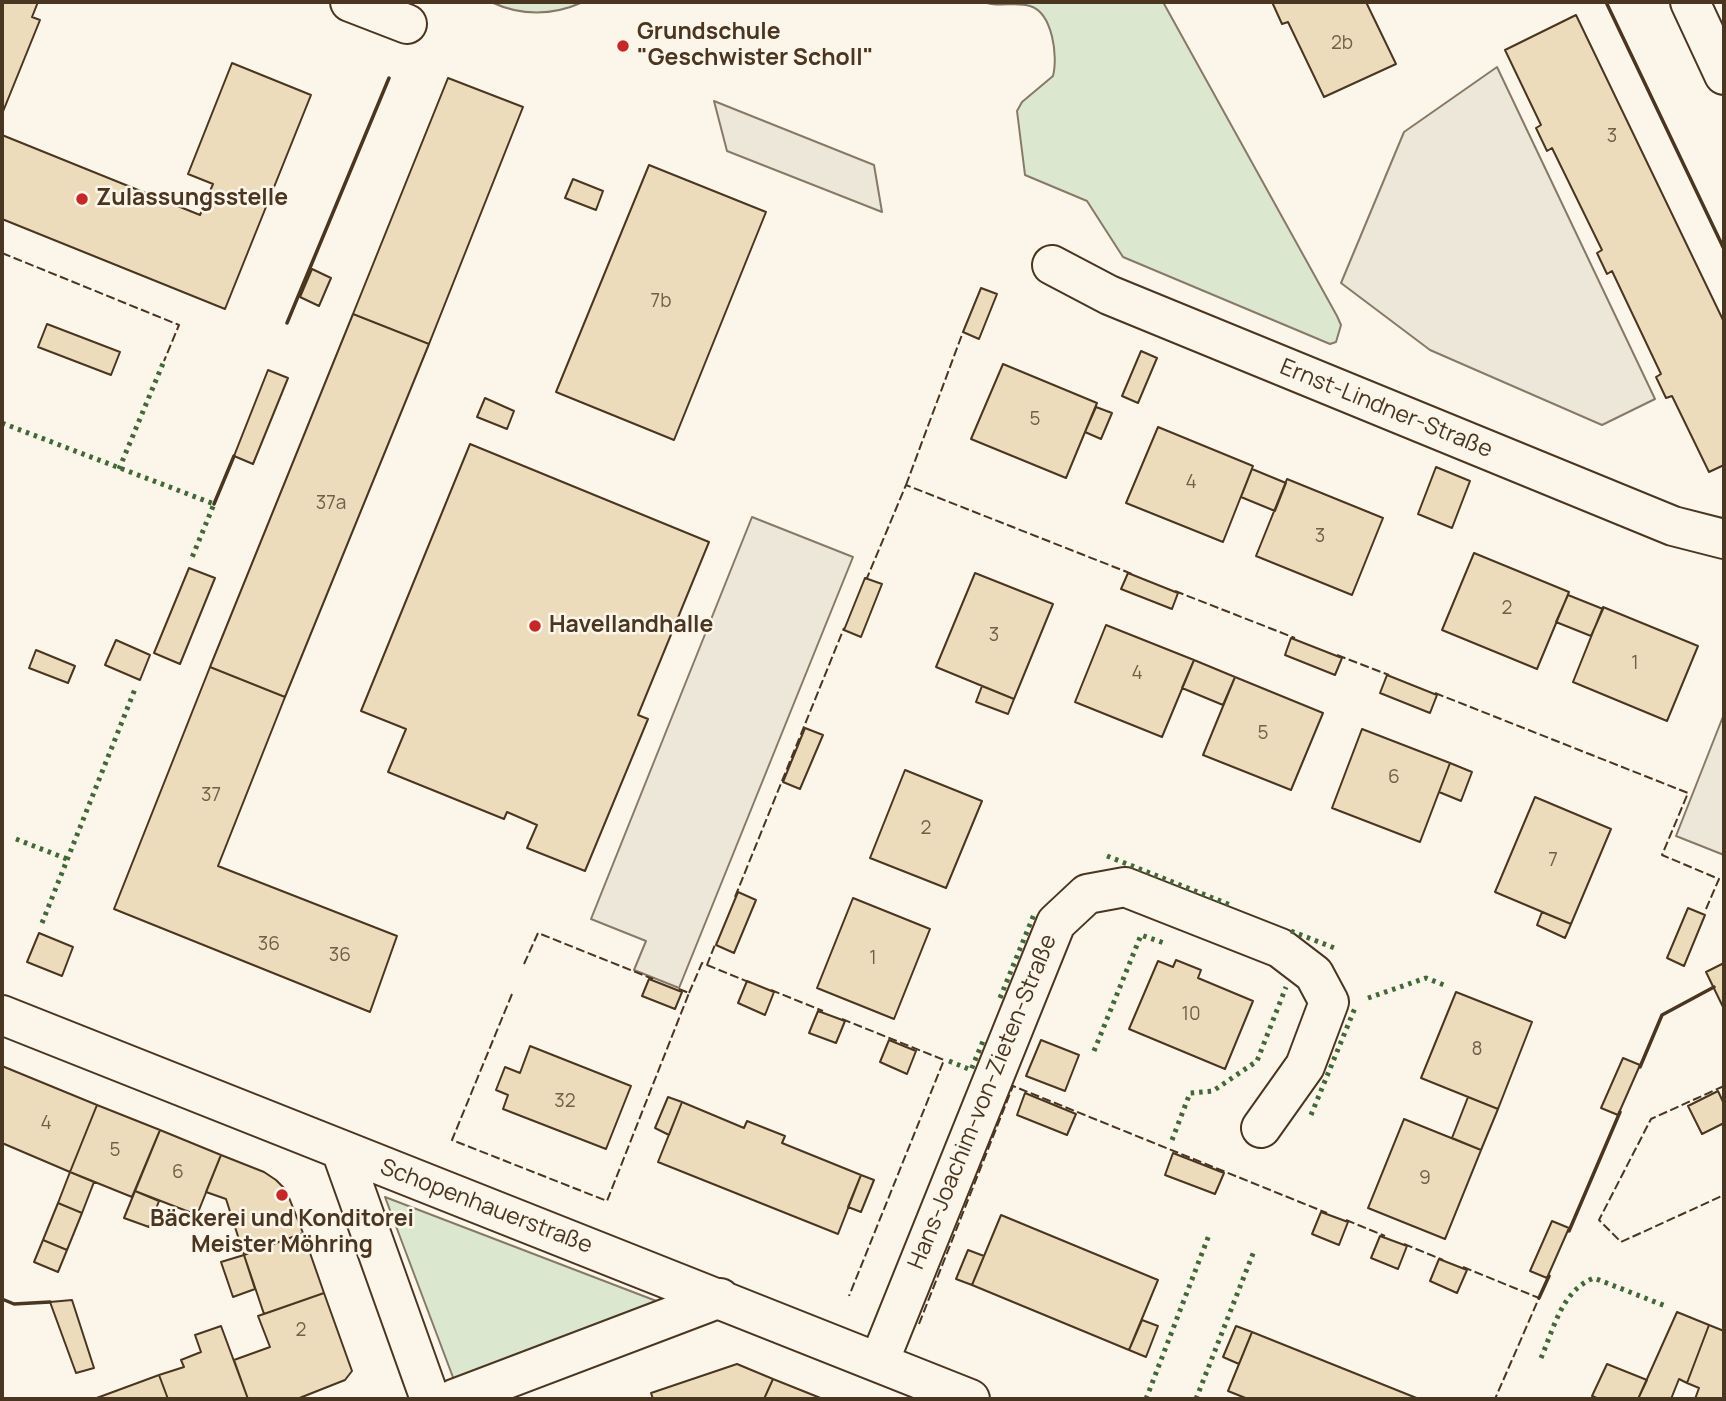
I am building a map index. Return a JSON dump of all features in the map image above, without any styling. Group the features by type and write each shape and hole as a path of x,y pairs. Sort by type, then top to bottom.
{"street":[{"path":"350,2 407,24"},
{"path":"1690,2 1724,75"},
{"name":"Ernst-Lindner-Straße","path":"1052,265 1109,295 1673,526 1724,539"},
{"name":"Hans-Joachim-von-Zieten-Straße","path":"879,1362 1056,923 1087,894 1125,887 1280,948 1314,974 1329,1002 1305,1066 1261,1128"},
{"name":"Schopenhauerstraße","path":"2,1015 970,1399"},
{"path":"341,1150 430,1399"},
{"path":"454,1399 720,1298"}],"green space":[{"path":"491,2 583,2 560,10 525,12"},
{"path":"985,2 1163,2 1337,316 1341,325 1336,342 1330,344 1123,257 1087,201 1025,175 1017,111 1022,102 1053,76 1055,58 1052,36 1038,10 1019,4"},
{"path":"385,1197 659,1302 454,1380"}],"shaded area":[{"path":"1497,67 1655,399 1602,425 1430,350 1341,283 1404,132"},
{"path":"714,101 874,165 882,212 727,151"},
{"path":"752,517 853,557 679,988 634,970 646,941 591,919"},
{"path":"1724,714 1724,855 1676,836"}],"building":[{"path":"2,2 38,2 32,17 40,20 2,114"},
{"path":"1272,2 1366,2 1396,64 1324,97 1288,22 1282,24"},
{"path":"1576,15 1724,322 1724,465 1709,472 1672,396 1666,398 1656,377 1661,374 1612,271 1607,274 1597,253 1602,250 1552,148 1547,151 1536,128 1541,125 1505,50"},
{"name":"Zulassungsstelle","path":"232,63 311,95 225,309 2,219 2,135 200,215 213,184 188,174"},
{"path":"448,78 523,107 429,344 353,314"},
{"path":"649,165 766,212 674,440 556,392"},
{"path":"573,179 603,191 596,210 565,198"},
{"path":"312,269 331,278 319,306 300,297"},
{"path":"981,288 997,294 979,339 963,332"},
{"path":"353,314 429,344 285,697 210,667"},
{"path":"47,324 120,352 111,375 38,347"},
{"path":"1141,351 1157,358 1138,403 1122,396"},
{"path":"1003,364 1097,403 1066,478 971,439"},
{"path":"268,370 288,378 253,464 234,456"},
{"path":"485,398 514,411 507,429 477,417"},
{"path":"1096,407 1112,413 1101,439 1085,432"},
{"path":"1158,427 1253,466 1223,542 1126,503"},
{"name":"Havellandhalle","path":"470,444 709,542 638,715 648,719 585,871 527,848 537,825 507,812 504,819 388,772 406,729 361,711"},
{"path":"1436,467 1470,481 1452,528 1418,514"},
{"path":"1252,469 1286,483 1275,511 1241,497"},
{"path":"1287,479 1383,518 1352,595 1256,556"},
{"path":"1474,553 1569,592 1537,669 1442,630"},
{"path":"189,568 215,578 180,664 154,653"},
{"path":"975,573 1053,604 1014,699 936,667"},
{"path":"1128,573 1178,593 1172,609 1121,589"},
{"path":"865,578 882,584 861,637 844,630"},
{"path":"1568,595 1603,609 1591,636 1556,622"},
{"path":"1603,607 1698,646 1667,721 1573,682"},
{"path":"1106,625 1194,660 1162,737 1075,702"},
{"path":"1291,638 1342,658 1335,675 1285,655"},
{"path":"116,640 150,655 140,680 105,665"},
{"path":"36,650 75,666 68,683 29,668"},
{"path":"1194,660 1235,677 1223,705 1182,688"},
{"path":"210,667 285,697 218,866 397,936 370,1012 114,909"},
{"path":"1387,675 1437,695 1430,713 1380,693"},
{"path":"1235,677 1323,713 1291,790 1203,755"},
{"path":"982,686 1014,699 1008,714 976,702"},
{"path":"805,728 823,735 800,789 783,782"},
{"path":"1362,729 1450,763 1420,842 1332,808"},
{"path":"1450,763 1472,772 1461,801 1439,792"},
{"path":"905,770 982,801 946,888 870,858"},
{"path":"1535,797 1611,829 1571,924 1495,892"},
{"path":"738,892 756,900 734,953 716,945"},
{"path":"853,898 930,929 894,1019 817,988"},
{"path":"1688,908 1705,915 1684,966 1667,958"},
{"path":"1542,912 1571,924 1565,938 1537,925"},
{"path":"39,933 73,947 62,976 27,962"},
{"path":"1176,960 1201,970 1198,978 1253,1001 1225,1069 1129,1029 1158,961 1173,967"},
{"path":"1724,963 1724,1009 1706,972"},
{"path":"649,979 682,992 675,1009 642,996"},
{"path":"747,981 774,992 765,1015 738,1003"},
{"path":"1456,992 1532,1022 1498,1109 1421,1078"},
{"path":"818,1011 845,1021 836,1043 809,1033"},
{"path":"889,1040 916,1051 907,1074 880,1062"},
{"path":"1041,1040 1079,1055 1065,1091 1026,1076"},
{"path":"530,1046 631,1086 606,1149 503,1109 508,1095 496,1090 505,1067 520,1073"},
{"path":"1623,1058 1640,1065 1618,1115 1601,1108"},
{"path":"2,1066 97,1105 70,1172 2,1143"},
{"path":"1718,1091 1724,1104 1724,1123 1702,1134 1688,1106"},
{"path":"1025,1093 1076,1114 1067,1135 1017,1115"},
{"path":"668,1097 682,1102 669,1135 655,1128"},
{"path":"1468,1097 1498,1109 1481,1150 1452,1138"},
{"path":"682,1102 744,1128 747,1121 785,1136 782,1143 861,1175 838,1234 658,1162"},
{"path":"97,1105 160,1130 132,1197 70,1172"},
{"path":"1404,1119 1481,1150 1445,1239 1368,1208"},
{"path":"160,1130 221,1155 197,1215 135,1191"},
{"path":"1173,1153 1224,1173 1215,1194 1165,1175"},
{"path":"221,1155 264,1172 276,1180 286,1190 303,1233 244,1255 226,1199 206,1192"},
{"path":"70,1172 94,1182 82,1213 58,1203"},
{"path":"861,1175 874,1180 861,1212 848,1207"},
{"path":"135,1191 159,1201 149,1227 124,1218"},
{"path":"58,1203 82,1213 67,1250 43,1240"},
{"path":"1321,1212 1348,1222 1339,1245 1312,1234"},
{"path":"1001,1215 1158,1280 1129,1350 972,1285"},
{"path":"1552,1221 1569,1228 1547,1278 1530,1271"},
{"path":"303,1233 324,1293 264,1314 244,1255"},
{"path":"1380,1236 1407,1246 1398,1269 1371,1258"},
{"path":"43,1240 67,1250 58,1272 34,1262"},
{"path":"968,1250 984,1256 972,1285 956,1279"},
{"path":"244,1255 255,1289 233,1297 221,1262"},
{"path":"1439,1259 1467,1270 1457,1293 1430,1281"},
{"path":"324,1293 352,1371 345,1380 297,1399 248,1399 234,1360 270,1347 258,1316"},
{"path":"72,1300 94,1368 76,1373 50,1302"},
{"path":"1677,1312 1709,1325 1687,1383 1679,1379 1671,1399 1638,1399"},
{"path":"1142,1320 1158,1326 1146,1357 1129,1350"},
{"path":"1709,1325 1724,1331 1724,1399 1695,1399 1699,1388 1687,1383"},
{"path":"221,1326 248,1399 168,1399 159,1375 184,1367 181,1360 201,1352 195,1335"},
{"path":"1236,1326 1252,1332 1239,1364 1223,1357"},
{"path":"1252,1332 1419,1399 1248,1399 1228,1391"},
{"path":"737,1364 773,1379 764,1399 653,1399 651,1393"},
{"path":"1607,1364 1647,1380 1638,1399 1599,1399 1592,1396"},
{"path":"159,1375 168,1399 94,1399"},
{"path":"773,1379 823,1399 764,1399"}],"hedge":[{"path":"119,469 164,361"},
{"path":"2,423 214,504 191,560"},
{"path":"42,923 135,689"},
{"path":"16,839 67,859"},
{"path":"1107,856 1233,906"},
{"path":"1000,998 1035,912"},
{"path":"1291,931 1337,949"},
{"path":"1094,1051 1141,935 1164,943"},
{"path":"1368,998 1426,978 1444,985"},
{"path":"1172,1140 1190,1093 1213,1091 1257,1061 1286,987"},
{"path":"1311,1115 1355,1008"},
{"path":"949,1061 971,1070 983,1041"},
{"path":"1146,1399 1209,1235"},
{"path":"1196,1399 1254,1251"},
{"path":"1541,1358 1560,1311 1574,1291 1594,1278 1668,1307"}],"fence":[{"path":"2,253 179,325 164,361"},
{"path":"906,485 963,332"},
{"path":"864,579 867,578 906,485 1132,574"},
{"path":"1175,591 1295,638"},
{"path":"735,897 844,628"},
{"path":"1337,655 1389,675"},
{"path":"1435,693 1688,793 1662,855 1719,879 1706,909"},
{"path":"524,964 538,933 653,979"},
{"path":"689,993 702,963 707,965 716,942"},
{"path":"707,965 751,983"},
{"path":"512,994 452,1140 607,1201 689,993 679,989"},
{"path":"771,990 823,1011"},
{"path":"842,1019 944,1060 849,1296"},
{"path":"919,1324 1013,1086 1327,1213"},
{"path":"1724,1086 1651,1119 1599,1220 1621,1242 1724,1195"},
{"path":"1346,1220 1385,1236"},
{"path":"1404,1244 1443,1260"},
{"path":"1463,1267 1539,1298 1495,1399"}],"wall":[{"path":"1606,2 1724,249"},
{"path":"287,323 389,78"},
{"path":"214,504 234,456"},
{"path":"1640,1067 1662,1015 1714,987"},
{"path":"1569,1231 1620,1112"},
{"path":"1539,1298 1549,1276"},
{"path":"2,1299 14,1304 50,1302"}],"place":[{"name":"Grundschule \"Geschwister Scholl\"","path":"623,46"},
{"name":"Zulassungsstelle","path":"82,199"},
{"name":"Havellandhalle","path":"535,626"},
{"name":"Bäckerei und Konditorei Meister Möhring","path":"282,1195"}]}
